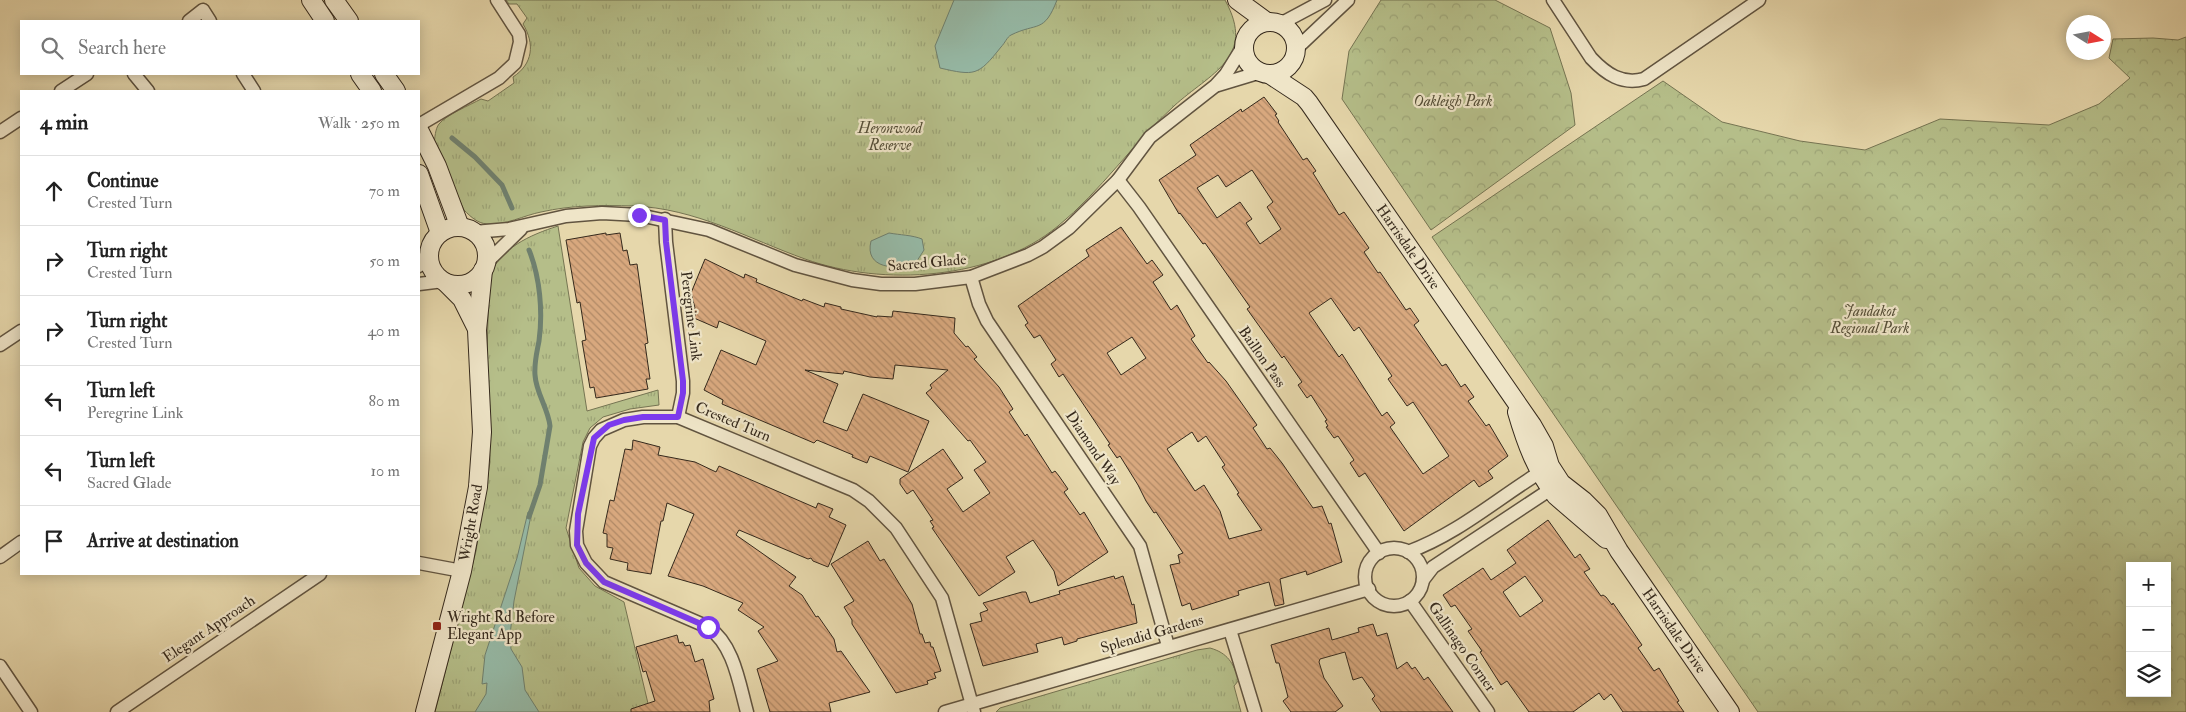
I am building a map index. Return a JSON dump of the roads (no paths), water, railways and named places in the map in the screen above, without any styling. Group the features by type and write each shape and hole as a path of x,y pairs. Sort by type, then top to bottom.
{"street":[{"path":"311,0 324,20"},
{"path":"334,0 348,20"},
{"path":"420,124 499,78 515,63 520,42 519,34 497,0"},
{"path":"1245,41 1251,29 1274,23 1325,0"},
{"path":"1238,1 1245,41 1245,56 1248,63 1265,73 1283,70 1294,54 1348,0"},
{"path":"1553,0 1591,58 1599,67 1617,79 1636,81 1644,79 1759,0"},
{"path":"1238,1 1293,36 1294,54"},
{"path":"190,20 203,10 209,20"},
{"name":"Sacred Glade","path":"467,229 523,227 566,216 602,213 639,215 709,230 795,265 852,280 881,284 915,284 971,277 1043,247 1069,228 1118,180 1150,137 1215,86 1226,74 1245,41"},
{"name":"Harrisdale Drive","path":"1294,54 1304,97 1512,396 1527,447 1556,486 1556,496 1619,551 1730,712"},
{"name":"Harrisdale Drive","path":"1265,73 1304,97"},
{"name":"Sacred Glade","path":"1215,86 1265,73"},
{"path":"63,90 85,75"},
{"path":"135,75 147,90"},
{"path":"244,75 253,90"},
{"path":"361,75 371,90"},
{"path":"385,75 395,90"},
{"path":"0,132 20,119"},
{"path":"420,132 467,229 484,244 484,266 472,282 464,285 445,282 420,284"},
{"path":"420,177 440,233"},
{"name":"Baillon Pass","path":"1118,180 1379,553"},
{"name":"Peregrine Link","path":"665,220 683,381 683,393 678,417"},
{"path":"445,282 435,275 424,259 435,238 440,233 453,227 467,229"},
{"name":"Sacred Glade","path":"484,266 506,241 523,227"},
{"name":"Wright Road","path":"426,712 472,530 481,456 481,399 477,330 484,266"},
{"name":"Diamond Way","path":"971,277 979,304 987,321 1140,546 1168,646"},
{"name":"Wright Road","path":"445,282 462,299 477,330"},
{"path":"0,345 20,332"},
{"name":"Crested Turn","path":"747,712 732,659 716,632 604,582 586,563 577,545 578,514 594,438 609,425 643,417 678,417 853,490 869,501 896,528 942,598 973,708"},
{"path":"1408,552 1432,543 1456,530 1545,470"},
{"path":"1423,580 1420,564 1408,552 1394,548 1379,553 1370,561 1367,567 1366,581 1369,589 1378,601 1386,604 1402,605 1416,596 1423,580 1433,567 1556,486"},
{"path":"0,557 20,543"},
{"path":"420,563 462,571"},
{"name":"Elegant Approach","path":"117,712 319,575"},
{"name":"Splendid Gardens","path":"945,712 973,708 1168,646 1230,630 1369,589"},
{"name":"Gallinago Corner","path":"1410,601 1488,712"},
{"path":"1230,630 1255,712"},
{"path":"0,666 31,712"}],"waterway":[{"path":"452,138 475,157 502,185 512,208"},
{"path":"529,250 536,272 540,307 540,330 535,375 537,388 550,426 540,485 529,517"}],"place":[{"name":"Wright Rd Before Elegant App","path":"437,626"}],"park label":[{"name":"Oakleigh Park","path":"1453,101"},
{"name":"Heronwood Reserve","path":"890,136"},
{"name":"Jandakot Regional Park","path":"1870,320"}]}
